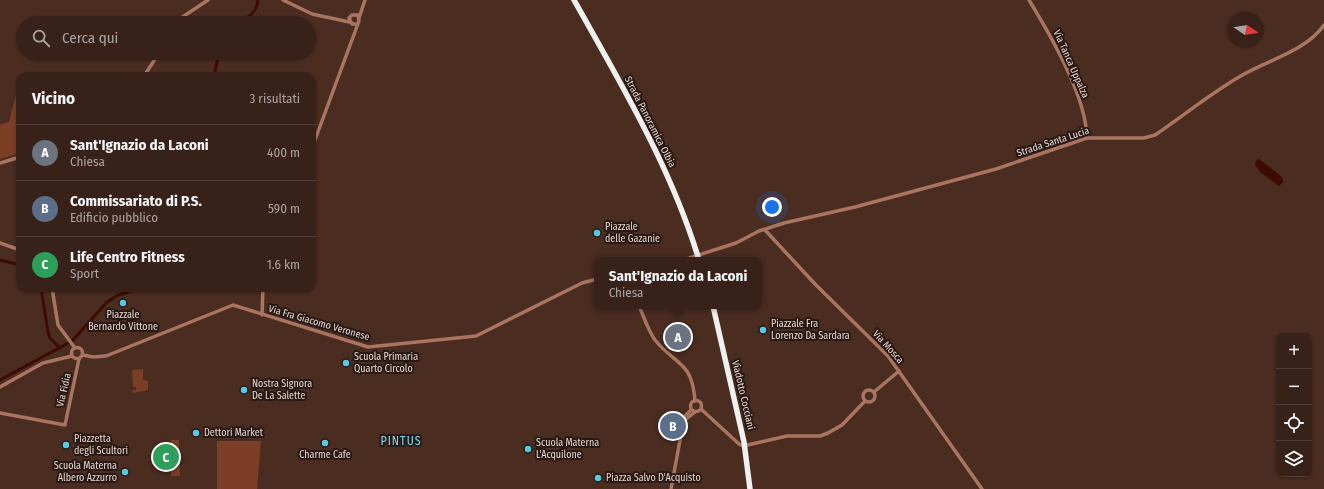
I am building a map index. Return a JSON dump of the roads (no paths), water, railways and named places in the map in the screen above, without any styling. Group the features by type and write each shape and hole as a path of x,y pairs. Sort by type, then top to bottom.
{"highway":[{"name":"Strada Panoramica Olbia","path":"574,0 638,114 678,199 698,257"},
{"name":"Viadotto Cocciani","path":"714,309 743,436 750,489"}],"street":[{"path":"184,16 208,0"},
{"path":"283,0 304,12 349,20 355,24"},
{"path":"316,137 353,36 355,24 359,18 365,0"},
{"name":"Via Tanca Uppalza","path":"1029,0 1049,32 1078,98 1084,114 1087,138"},
{"path":"349,20 350,16 355,14 364,4"},
{"path":"355,14 359,18"},
{"name":"Strada Santa Lucia","path":"765,230 784,223 855,207 996,169 1087,138 1144,138 1155,135 1240,76 1302,46 1315,36 1324,25"},
{"path":"147,72 154,60"},
{"path":"0,163 16,158"},
{"path":"692,257 736,243 765,230"},
{"name":"Via Mosca","path":"765,230 815,284 882,350 899,371 982,489"},
{"path":"0,243 16,249"},
{"name":"Via Fra Giacomo Veronese","path":"83,355 94,357 106,356 233,305 368,347 476,336 577,286 594,280"},
{"path":"0,387 43,363 72,356 79,359 83,355 80,349 74,347 58,325 53,292"},
{"path":"262,315 263,292"},
{"path":"640,309 655,340 683,365 689,373 693,383 695,401"},
{"path":"72,356 74,347"},
{"name":"Via Fidia","path":"0,414 65,426 79,359"},
{"path":"874,392 899,371"},
{"path":"864,401 864,392 868,390 874,392"},
{"path":"864,401 868,403 873,401 875,397 874,392"},
{"path":"695,401 701,404 701,409 732,438 743,446 787,436 820,436 842,425 864,401"},
{"path":"671,489 685,416 691,410 691,404 695,401"},
{"path":"683,424 688,416 701,409"},
{"path":"691,410 695,412"}],"waterway":[{"path":"249,16 256,8 258,0"},
{"path":"215,72 217,60"},
{"path":"0,260 16,264"},
{"path":"42,292 48,332 50,338 60,348"},
{"path":"0,380 72,341 107,302 118,295 128,292"}],"place":[{"name":"Piazzale delle Gazanie","path":"597,233"},
{"name":"Piazzale Bernardo Vittone","path":"123,303"},
{"name":"Piazzale Fra Lorenzo Da Sardara","path":"763,330"},
{"name":"Sant'Ignazio da Laconi","path":"678,337"},
{"name":"Scuola Primaria Quarto Circolo","path":"346,363"},
{"name":"Nostra Signora De La Salette","path":"244,390"},
{"name":"Commissariato di P.S.","path":"673,426"},
{"name":"Dettori Market","path":"196,433"},
{"name":"Charme Cafe","path":"325,443"},
{"name":"Piazzetta degli Scultori","path":"66,445"},
{"name":"Scuola Materna L'Acquilone","path":"528,449"},
{"name":"Life Centro Fitness","path":"166,457"},
{"name":"Scuola Materna Albero Azzurro","path":"125,472"},
{"name":"Piazza Salvo D'Acquisto","path":"598,478"}],"district":[{"name":"PINTUS","path":"401,441"}]}
